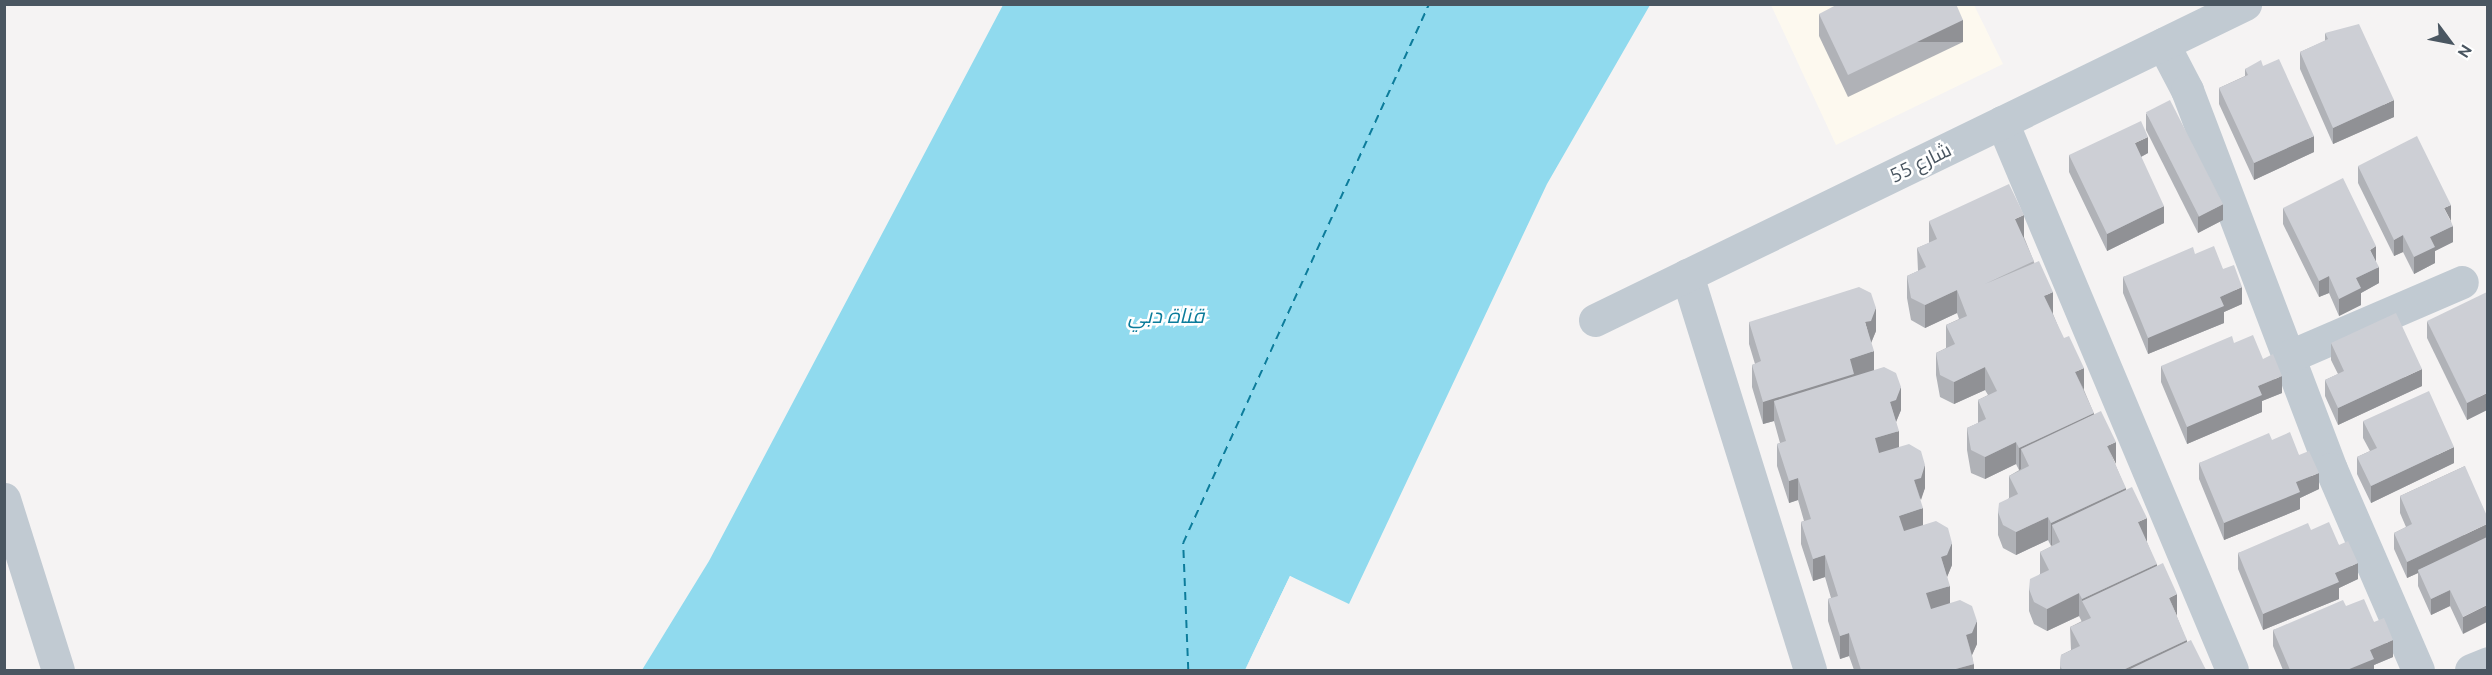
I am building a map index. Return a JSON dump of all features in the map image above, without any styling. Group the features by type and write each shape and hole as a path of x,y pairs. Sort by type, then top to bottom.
{"street":[{"name":"شارع 55","path":"1596,320 2245,4"},
{"path":"2163,44 2187,90 2290,356 2331,469 2418,670"},
{"path":"2002,122 2232,670"},
{"path":"1687,275 1810,670"},
{"path":"2290,356 2462,282"},
{"path":"4,499 58,670"},
{"path":"2471,670 2487,663"}],"shaded area":[{"path":"1771,5 1974,5 2003,64 1836,145"}],"water":[{"name":"قناة دبي","path":"1003,5 1650,5 1547,184 1349,604 1290,576 1245,670 642,670 709,561"}],"pier":[{"path":"1290,576 1347,607 1291,580 1245,670"}],"building":[{"path":"1838,4 1956,4 1963,20 1848,75 1819,14"},
{"path":"2359,24 2394,100 2333,128 2300,52 2328,39 2325,33"},
{"path":"2279,59 2314,136 2254,163 2219,88 2248,75 2245,69 2261,60 2263,66"},
{"path":"2170,100 2223,204 2199,217 2146,112"},
{"path":"2141,121 2148,137 2135,143 2164,206 2107,234 2069,155"},
{"path":"2417,136 2451,205 2444,208 2453,226 2430,237 2435,247 2414,257 2403,235 2394,240 2358,166"},
{"path":"2343,178 2376,246 2370,250 2379,267 2356,278 2361,288 2339,299 2329,276 2319,281 2283,208"},
{"path":"2009,184 2024,215 2015,219 2034,261 1985,284 2039,261 2053,292 2044,296 2064,338 2069,336 2084,368 2075,372 2094,413 2019,448 2016,442 1985,457 1971,450 1967,428 1986,419 1978,400 1997,391 1985,367 1954,382 1940,375 1936,353 1955,344 1946,325 1967,316 1957,290 1925,305 1911,298 1907,276 1926,267 1917,248 1937,239 1929,221"},
{"path":"2214,246 2223,269 2234,265 2242,287 2220,297 2224,306 2148,338 2123,277 2193,247 2195,254"},
{"path":"1859,287 1871,293 1876,308 1871,321 1865,322 1874,351 1850,359 1854,374 1763,402 1752,365 1761,361 1749,322"},
{"path":"2487,292 2487,393 2467,403 2427,321"},
{"path":"2396,313 2422,369 2338,408 2325,380 2344,371 2331,343"},
{"path":"2253,335 2263,359 2273,354 2282,376 2258,386 2262,395 2187,427 2161,366 2232,336 2234,343"},
{"path":"1884,367 1896,373 1901,387 1896,400 1890,402 1899,431 1875,438 1879,453 1909,444 1921,451 1925,465 1921,478 1914,480 1923,508 1899,516 1904,531 1936,521 1948,528 1952,543 1947,555 1941,557 1950,586 1926,593 1931,609 1960,600 1972,606 1977,621 1972,633 1966,635 1974,664 1952,670 1861,670 1849,633 1840,636 1828,599 1838,596 1825,555 1813,559 1801,522 1811,519 1798,478 1789,481 1777,444 1786,441 1774,401"},
{"path":"2429,391 2454,447 2371,486 2357,457 2377,448 2363,421"},
{"path":"2101,411 2116,442 2107,446 2126,488 2051,523 2048,517 2016,532 2003,525 1998,512 1999,503 2018,494 2009,476 2029,466 2021,449"},
{"path":"2290,432 2299,455 2309,451 2319,473 2296,482 2300,492 2224,523 2199,463 2269,433 2272,440"},
{"path":"2465,466 2487,516 2487,524 2407,562 2394,533 2412,524 2400,496"},
{"path":"2132,487 2147,518 2138,522 2157,564 2082,599 2079,593 2047,609 2034,602 2029,589 2030,579 2049,570 2040,552 2060,542 2052,525"},
{"path":"2329,522 2339,545 2348,541 2358,563 2335,573 2339,582 2263,614 2238,553 2308,523 2311,530"},
{"path":"2487,537 2487,605 2463,617 2450,590 2431,599 2418,570"},
{"path":"2163,563 2177,594 2169,598 2187,640 2123,670 2062,670 2061,655 2080,646 2070,627 2091,618 2082,601"},
{"path":"2364,599 2374,622 2384,618 2393,640 2370,650 2374,659 2347,670 2290,670 2273,630 2343,600 2346,606"},
{"path":"2191,640 2206,670 2128,670"}],"ferry route":[{"path":"1188,670 1183,543 1429,4"}]}
